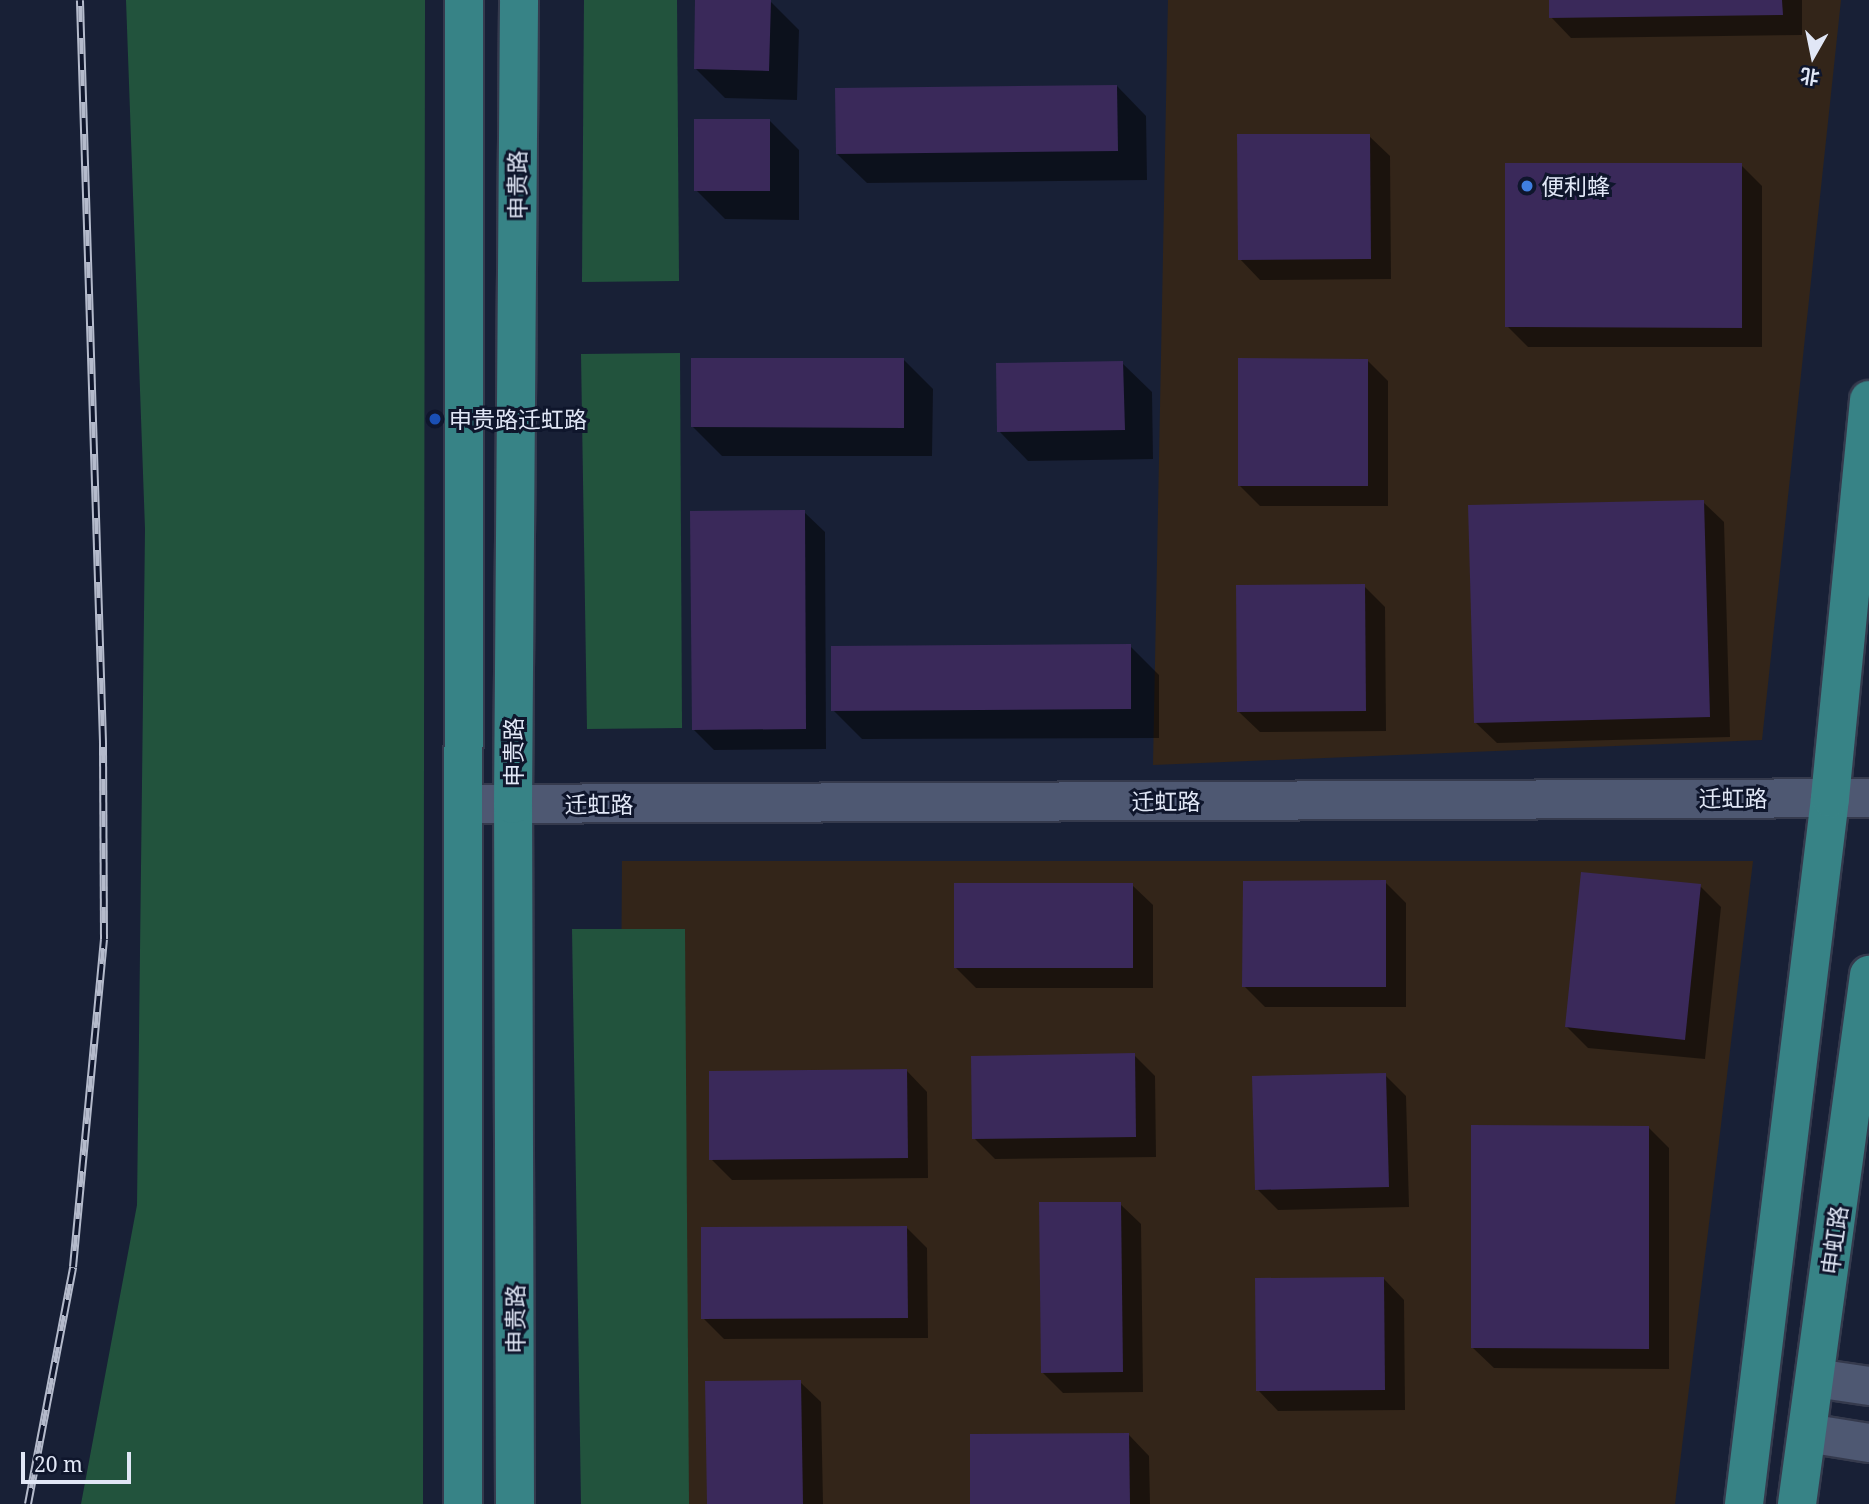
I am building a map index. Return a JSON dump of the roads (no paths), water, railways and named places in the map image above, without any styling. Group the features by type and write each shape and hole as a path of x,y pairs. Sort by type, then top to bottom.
{"main road":[{"path":"463,1504 464,0"},
{"name":"申贵路","path":"515,1504 513,804 519,0"},
{"path":"1744,1504 1830,798 1869,400"},
{"name":"申虹路","path":"1797,1504 1869,975"}],"street":[{"name":"迁虹路","path":"463,804 1869,798"},
{"path":"1815,1378 1869,1386"},
{"path":"1807,1433 1869,1443"}],"railway":[{"path":"28,1504 73,1267 104,939 103,742 80,0"}],"place":[{"name":"便利蜂","path":"1527,186"},
{"name":"申贵路迁虹路","path":"435,419"}]}
